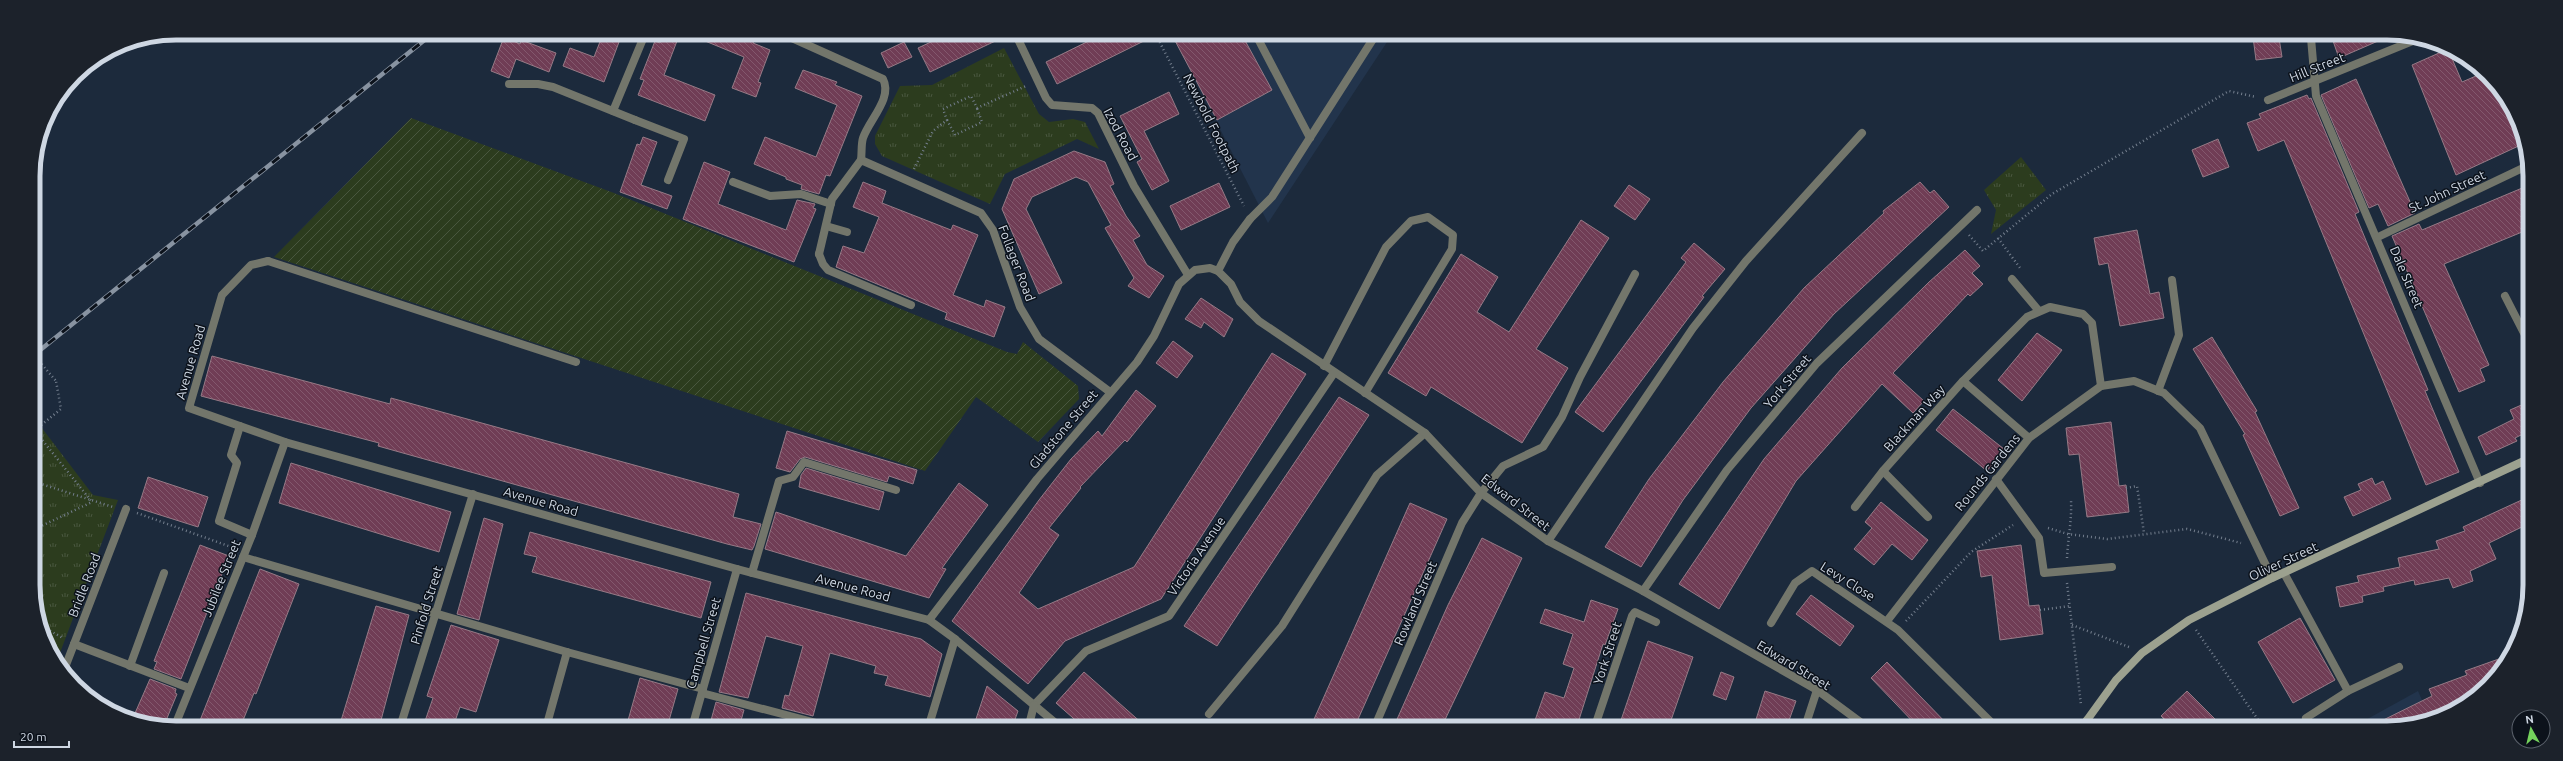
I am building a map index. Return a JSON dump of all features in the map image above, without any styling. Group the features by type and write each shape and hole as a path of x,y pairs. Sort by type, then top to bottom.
{"street":[{"path":"613,111 643,40"},
{"path":"796,40 884,79 886,84 886,94 863,138 861,160 838,188 831,204 819,254 823,264 828,270 911,305"},
{"name":"Izod Road","path":"1018,40 1052,105 1092,108 1098,113 1134,186 1188,275"},
{"path":"1259,40 1310,138"},
{"path":"1188,275 1202,268 1218,271 1233,242 1250,219 1272,197 1372,40"},
{"name":"Dale Street","path":"2311,40 2316,96 2378,237 2480,483"},
{"name":"Hill Street","path":"2268,100 2407,41"},
{"path":"509,84 538,84 553,87 684,139 668,180"},
{"path":"1548,541 1693,328 1746,260 1862,133"},
{"name":"Follager Road","path":"861,160 981,213 993,230 1020,307 1040,339 1110,392"},
{"name":"St John Street","path":"2378,237 2523,168"},
{"path":"733,182 770,196 801,194 831,204"},
{"name":"York Street","path":"1643,592 1727,470 1817,363 1977,210"},
{"path":"1324,366 1386,247 1411,221 1428,217 1453,235 1452,249 1365,393"},
{"path":"826,226 847,232"},
{"name":"Avenue Road","path":"576,362 268,261 251,266 222,295 189,408 285,442 737,569 928,620 956,639 1053,721"},
{"name":"Edward Street","path":"1218,271 1231,284 1240,302 1259,321 1425,434 1481,492 1548,541 1643,592 1817,690 1859,721"},
{"name":"Rowland Street","path":"1377,721 1462,523 1481,492 1502,466 1543,447 1562,417 1580,377 1635,274"},
{"name":"Gladstone Street","path":"928,620 1037,479 1137,362 1154,336 1179,284 1188,275"},
{"path":"2012,279 2040,312"},
{"path":"2158,391 2179,335 2172,280"},
{"path":"2505,296 2523,331"},
{"name":"Blackman Way","path":"1855,507 1883,470 1963,381 2027,317 2050,307 2083,314 2092,323 2101,386"},
{"name":"Victoria Avenue","path":"1034,705 1086,651 1169,616 1334,373"},
{"name":"Blackman Way","path":"1963,381 2029,438"},
{"name":"Rounds Gardens","path":"1887,621 2029,438 2101,386 2134,381 2164,393 2200,428 2272,578"},
{"path":"240,426 231,455 237,463 219,521 252,535"},
{"path":"1210,714 1282,626 1377,475 1425,434"},
{"name":"Jubilee Street","path":"177,721 252,535 285,442"},
{"path":"752,573 779,481 793,477 804,462 896,490"},
{"name":"Oliver Street","path":"2086,721 2116,680 2142,653 2189,620 2272,578 2480,483 2523,462"},
{"name":"Blackman Way","path":"1883,470 1928,517"},
{"path":"1996,479 2039,538 2044,573 2112,567"},
{"name":"Pinfold Street","path":"402,721 473,494"},
{"name":"Bridle Road","path":"66,665 126,510"},
{"path":"242,557 810,721"},
{"name":"Campbell Street","path":"694,721 737,569"},
{"name":"Levy Close","path":"1771,623 1795,583 1812,571 1887,621"},
{"path":"130,666 164,573"},
{"path":"2284,573 2348,691"},
{"name":"York Street","path":"1597,721 1632,616 1635,612 1656,622"},
{"path":"1887,621 1898,630 1990,721"},
{"path":"930,721 956,639"},
{"path":"74,644 189,688"},
{"path":"548,721 567,652"},
{"path":"2306,718 2348,691 2398,667"},
{"path":"1808,721 1817,690"},
{"path":"1030,721 1034,705"}],"path":[{"name":"Newbold Footpath","path":"1159,40 1250,219"},
{"path":"977,108 1038,80"},
{"path":"1960,226 1983,251 2052,194 2229,91 2268,100"},
{"path":"971,96 977,108 982,122 955,135 943,109 971,96"},
{"path":"908,180 932,131 947,120"},
{"path":"40,362 56,381 61,409 40,427"},
{"path":"40,437 92,502"},
{"path":"40,484 92,502 126,510 233,548"},
{"path":"2126,488 2137,486 2144,533"},
{"path":"2071,500 2072,518 2068,534 2066,571 2084,721"},
{"path":"40,527 92,502"},
{"path":"1898,630 1971,552 2024,518 2068,534 2107,539 2144,533 2187,529 2257,547"},
{"path":"2040,610 2070,606"},
{"path":"2189,620 2259,721"},
{"path":"2072,625 2142,653"},
{"path":"48,630 74,644"}],"shaded area":[{"path":"1175,40 1388,40 1268,223"},
{"path":"2418,691 2428,715 2396,721 2364,721"}],"green space":[{"path":"1004,48 1039,114 1049,122 1073,119 1085,122 1099,149 1077,139 1005,174 990,204 882,156 875,144 875,136 900,86 932,85"},
{"path":"411,118 614,193 1007,352 1017,354 1023,342 1078,386 1079,399 1038,442 976,397 925,471 274,257"},
{"path":"2021,157 2046,190 1991,234 1996,210 1984,190"},
{"path":"40,426 93,495 118,500 59,655 50,637 41,603"}],"building":[{"path":"503,40 511,40 520,44 521,40 556,53 549,72 516,59 509,78 491,71"},
{"path":"601,40 620,40 604,82 563,66 570,48 594,57"},
{"path":"661,40 677,41 664,75 715,95 705,121 638,95 644,80 640,79 655,41 660,43"},
{"path":"703,40 754,40 753,43 770,50 758,82 761,83 756,97 732,88 744,57"},
{"path":"935,40 997,40 930,72 918,48"},
{"path":"1091,40 1146,40 1057,84 1046,62"},
{"path":"1175,40 1245,40 1272,90 1217,120"},
{"path":"2253,40 2279,40 2282,57 2256,60"},
{"path":"2333,40 2380,40 2339,58"},
{"path":"904,42 912,57 888,68 881,53"},
{"path":"2442,52 2451,56 2462,82 2478,75 2489,86 2509,116 2516,132 2519,146 2456,175 2412,65"},
{"path":"803,70 837,82 835,85 862,96 830,176 826,175 819,194 801,189 802,185 754,164 765,137 816,157 837,105 795,88"},
{"path":"2356,79 2415,213 2388,226 2378,204 2369,208 2321,95"},
{"path":"1169,92 1179,114 1144,131 1169,181 1152,190 1137,162 1142,159 1120,116"},
{"path":"2307,95 2309,99 2311,98 2359,212 2355,214 2428,390 2425,391 2459,472 2426,485 2284,140 2258,151 2247,123 2261,118 2259,114"},
{"path":"643,137 657,142 641,185 672,196 667,209 620,192 637,144 640,145"},
{"path":"2218,139 2229,167 2203,177 2192,150"},
{"path":"1074,151 1105,162 1114,184 1110,186 1126,216 1140,236 1133,240 1147,265 1164,276 1149,298 1128,286 1134,278 1105,228 1111,225 1088,182 1076,177 1032,197 1026,209 1062,283 1039,294 1002,209 1014,179"},
{"path":"704,162 730,172 718,204 786,230 797,200 815,204 813,208 816,209 794,262 683,219"},
{"path":"863,182 886,191 882,203 951,230 953,225 978,235 953,295 984,307 986,300 1005,307 994,337 945,319 947,313 836,267 843,246 864,253 879,217 853,207"},
{"path":"1920,182 1930,193 1934,190 1949,207 1834,314 1751,408 1683,500 1641,567 1605,547 1649,479 1723,382 1804,288 1884,213 1883,211"},
{"path":"1219,183 1230,207 1181,230 1170,206"},
{"path":"1629,185 1650,199 1635,220 1614,206"},
{"path":"2523,188 2523,232 2444,264 2489,365 2480,369 2485,381 2459,392 2392,236 2419,224 2422,230"},
{"path":"1581,220 1609,238 1536,349 1568,368 1522,443 1431,387 1426,396 1388,373 1461,254 1498,277 1477,312 1509,332"},
{"path":"2137,230 2150,294 2159,292 2164,318 2120,326 2108,263 2099,265 2094,238"},
{"path":"1694,243 1725,269 1702,296 1704,297 1603,432 1575,412 1686,262 1681,258"},
{"path":"1965,250 1980,266 1972,273 1983,284 1970,296 1968,294 1893,373 1924,401 1913,413 1882,384 1796,481 1719,609 1679,584 1764,459 1842,368 1929,282"},
{"path":"1201,298 1233,319 1224,337 1204,322 1201,328 1185,319"},
{"path":"2037,333 2062,350 2022,401 1998,380"},
{"path":"2212,337 2257,411 2255,412 2299,508 2280,516 2243,435 2245,434 2193,349"},
{"path":"1173,341 1193,356 1177,378 1156,363"},
{"path":"1272,353 1306,374 1161,599 1065,641 1028,684 952,621 1039,500 1071,459 1098,431 1102,436 1136,390 1156,406 1127,442 1125,440 1080,487 1081,488 1049,528 1059,535 1019,593 1038,609 1134,567"},
{"path":"212,356 390,404 391,398 739,494 733,517 761,524 754,546 752,550 727,544 378,446 379,443 201,396"},
{"path":"1339,397 1369,415 1217,646 1184,626"},
{"path":"2523,404 2523,439 2521,435 2515,438 2517,441 2486,455 2478,437 2514,419 2510,410"},
{"path":"1953,409 2004,449 1987,471 1936,430"},
{"path":"2111,422 2119,486 2126,485 2129,512 2087,517 2079,454 2069,455 2066,428"},
{"path":"787,431 917,470 913,484 889,476 887,482 805,457 800,459 790,472 776,468"},
{"path":"291,463 451,512 439,552 279,503"},
{"path":"806,468 884,492 879,510 799,487 801,475"},
{"path":"148,477 208,497 198,527 138,508"},
{"path":"2372,478 2375,485 2383,481 2391,499 2353,516 2344,497 2361,490 2358,484"},
{"path":"959,483 988,505 942,568 946,569 929,598 765,549 776,512 906,556"},
{"path":"2523,499 2523,526 2489,543 2496,559 2470,571 2473,581 2453,588 2449,578 2415,585 2414,580 2383,587 2384,591 2362,596 2363,602 2340,607 2336,587 2359,582 2357,576 2400,567 2398,558 2439,549 2436,541 2465,531 2463,527"},
{"path":"1881,502 1928,540 1912,560 1892,544 1874,565 1854,549 1872,528 1865,522"},
{"path":"1410,503 1447,519 1357,721 1313,721"},
{"path":"484,518 503,524 479,620 457,614"},
{"path":"530,532 711,582 701,618 532,572 537,557 524,554"},
{"path":"1482,538 1522,558 1444,721 1396,721 1448,605"},
{"path":"200,545 229,556 181,679 154,669 157,662 154,661"},
{"path":"2021,545 2029,606 2039,605 2043,634 2000,640 1992,575 1981,577 1977,551"},
{"path":"260,569 299,584 256,694 254,693 243,721 200,721"},
{"path":"746,593 921,639 942,654 930,697 885,685 888,676 874,673 876,666 830,653 813,716 782,708 785,695 789,696 803,646 766,636 748,698 719,692"},
{"path":"1811,595 1854,626 1840,646 1796,614"},
{"path":"1591,600 1618,609 1605,645 1603,644 1579,721 1535,721 1545,692 1564,698 1574,668 1563,664 1573,634 1540,623 1545,609 1584,622"},
{"path":"376,606 409,615 381,721 341,721"},
{"path":"2300,618 2335,680 2293,703 2258,642"},
{"path":"451,625 499,640 476,712 460,707 455,721 425,721 433,698 427,696"},
{"path":"1648,641 1693,657 1671,721 1621,721"},
{"path":"2501,658 2483,681 2470,693 2455,703 2431,714 2396,721 2381,721 2432,696 2429,689 2467,675 2465,671"},
{"path":"1887,662 1944,721 1912,721 1871,678"},
{"path":"1084,672 1139,721 1076,721 1056,703"},
{"path":"1721,672 1734,677 1726,700 1713,695"},
{"path":"640,678 678,689 669,721 628,721"},
{"path":"150,679 176,689 175,693 177,694 166,720 135,714"},
{"path":"987,686 1018,711 1014,721 975,721"},
{"path":"1765,691 1796,701 1789,721 1756,721"},
{"path":"2187,691 2217,721 2166,721 2161,716"},
{"path":"716,702 744,710 741,721 711,721"}],"railway":[{"path":"40,350 425,40"}]}
